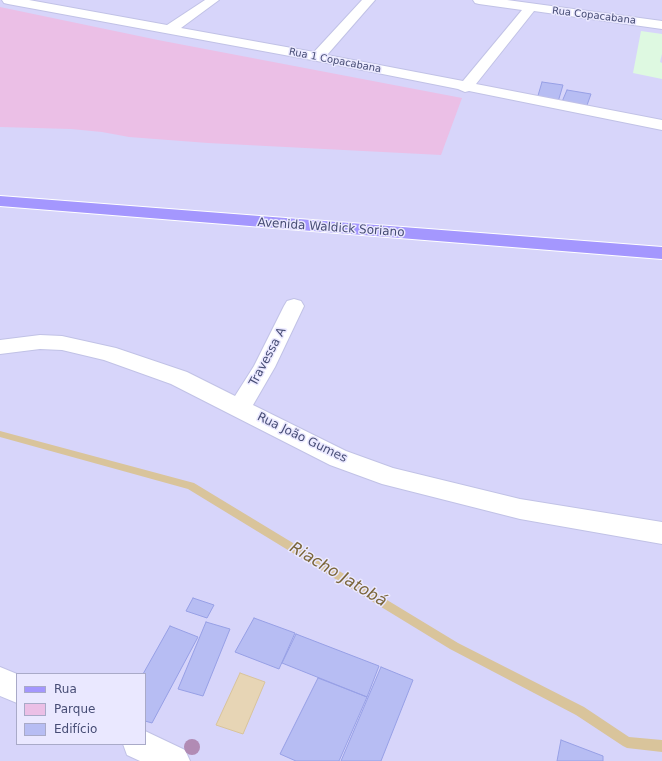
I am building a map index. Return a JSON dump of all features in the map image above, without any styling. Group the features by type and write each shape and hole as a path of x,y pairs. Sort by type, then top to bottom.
{"main road":[{"name":"Avenida Waldick Soriano","path":"0,201 662,253"}],"street":[{"name":"Rua 1 Copacabana","path":"8,0 48,3 169,30 317,57 465,88 662,125"},
{"path":"169,30 213,0"},
{"path":"317,57 369,0"},
{"name":"Rua Copacabana","path":"479,0 662,25"},
{"path":"465,88 530,8"},
{"name":"Travessa A","path":"240,408 264,367 294,306"},
{"name":"Rua João Gumes","path":"0,347 40,342 62,343 108,353 180,378 338,458 391,476 429,487 520,509 662,533"},
{"path":"0,681 16,689"},
{"path":"140,745 174,761"}],"shaded area":[{"path":"0,0 662,0 662,761 0,761"},
{"path":"641,31 662,34 662,54 660,62 662,63 662,79 633,73"},
{"path":"240,673 265,682 243,734 216,725"}],"green space":[{"path":"0,7 158,40 462,98 441,155 208,143 129,137 102,132 71,129 0,127"}],"building":[{"path":"542,82 563,85 558,102 537,99"},
{"path":"567,90 591,94 586,108 561,104"},
{"path":"193,598 214,605 207,618 186,611"},
{"path":"254,618 295,633 279,669 235,652"},
{"path":"206,622 230,629 203,696 178,689"},
{"path":"170,626 198,637 152,723 146,721 146,673 144,673"},
{"path":"296,634 379,666 367,697 282,663"},
{"path":"381,667 413,680 381,761 341,761"},
{"path":"318,678 367,697 339,761 296,761 280,754"},
{"path":"561,740 603,756 603,761 557,761"}],"waterway":[{"name":"Riacho Jatobá","path":"0,434 191,486 454,646 580,711 627,742 662,746"}]}
